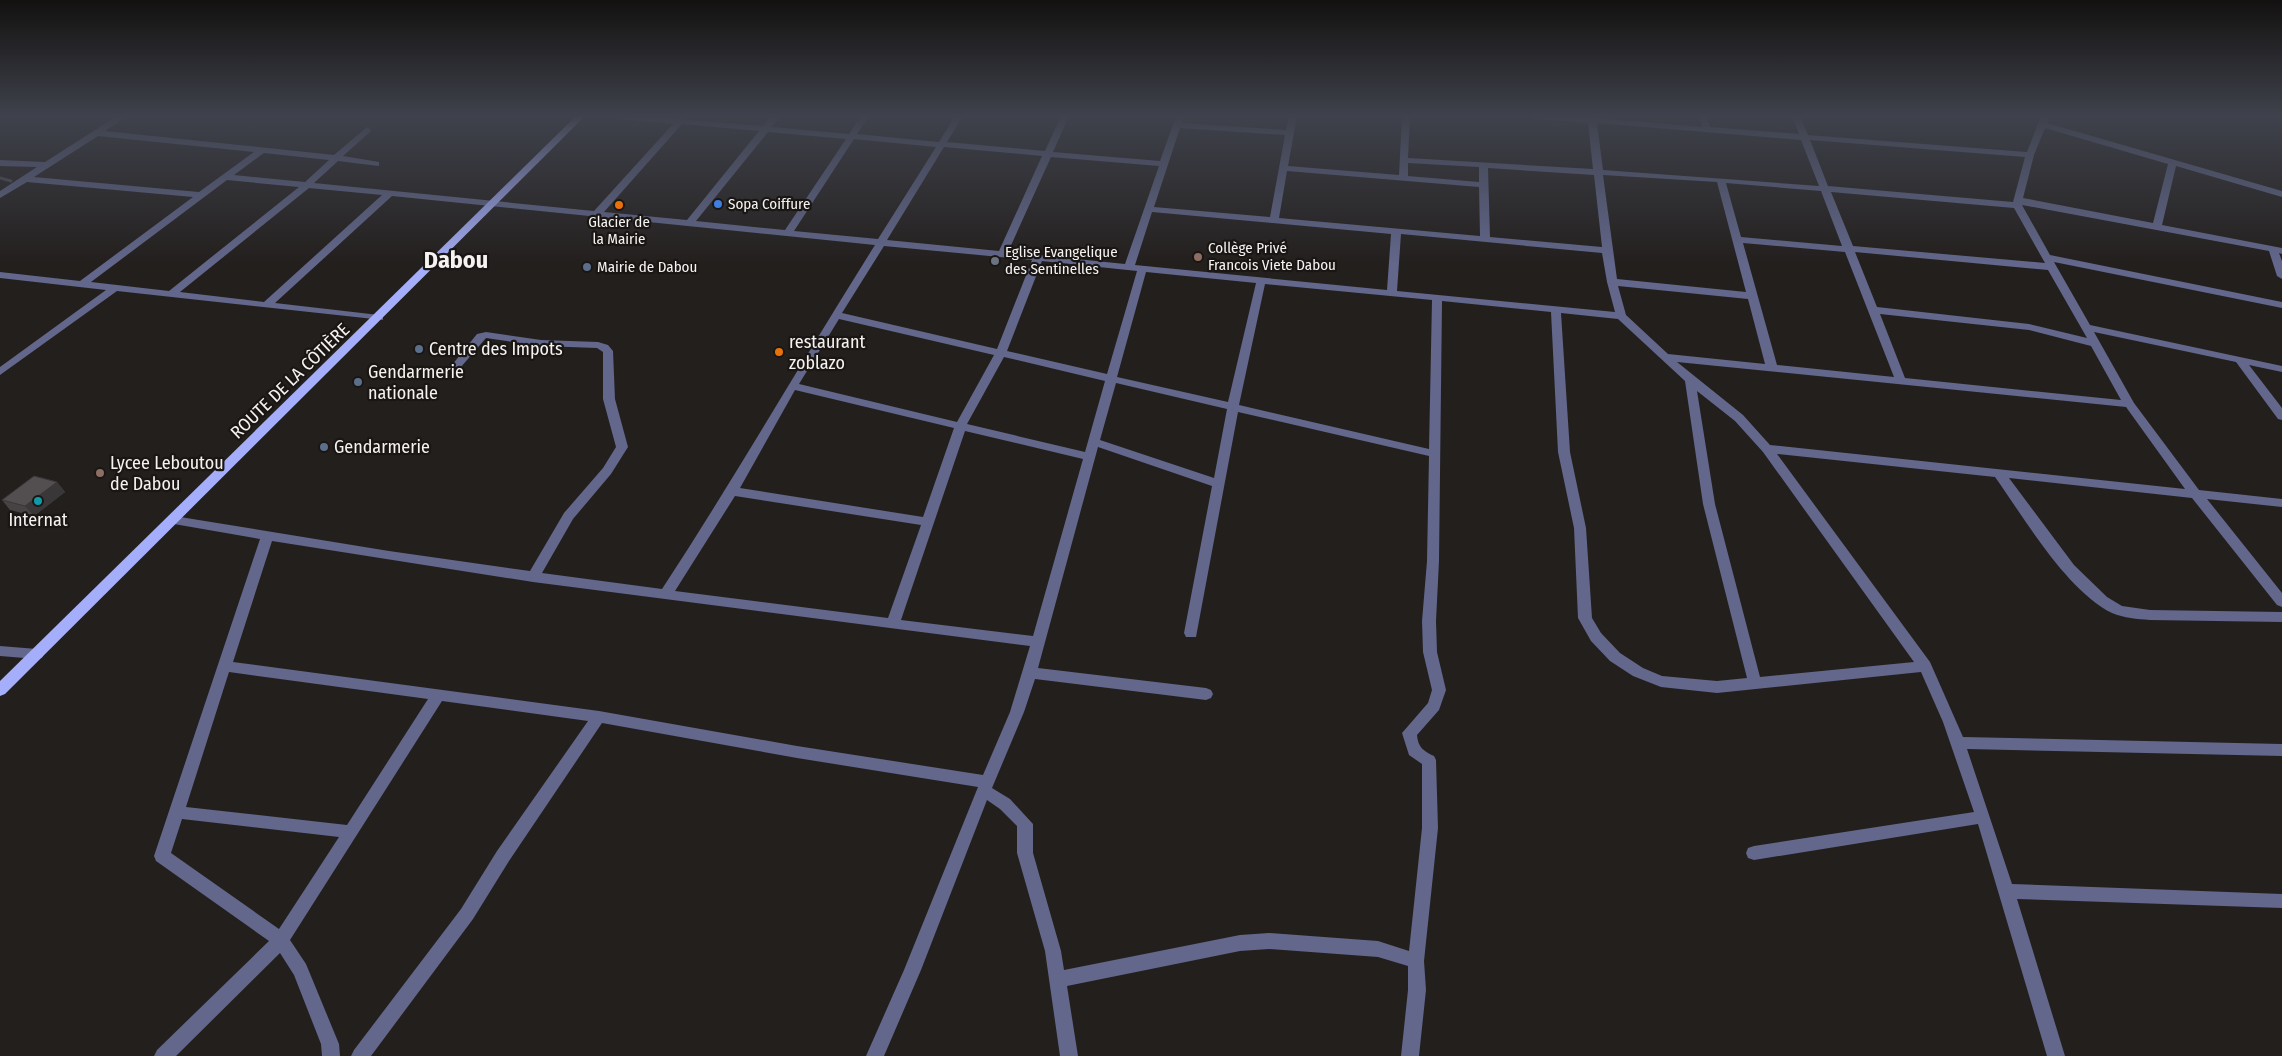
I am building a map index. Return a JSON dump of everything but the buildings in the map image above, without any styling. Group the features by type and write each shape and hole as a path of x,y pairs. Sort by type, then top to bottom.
{"main road":[{"name":"ROUTE DE LA CÔTIÈRE","path":"0,690 532,165"}],"street":[{"path":"2,192 46,165"},
{"path":"82,284 198,195 240,165"},
{"path":"172,294 329,165"},
{"path":"596,215 641,165"},
{"path":"689,224 736,165"},
{"path":"787,234 832,165"},
{"path":"664,595 732,491 792,386 929,165"},
{"path":"1002,255 1043,165"},
{"path":"1128,268 1164,165"},
{"path":"1403,178 1404,165"},
{"path":"1474,165 1721,180 2018,203 2278,250 2282,276"},
{"path":"1596,165 1612,282 1621,316 1690,380 1739,418 1767,449 1924,666 1957,743 1983,817 2056,1056"},
{"path":"1816,165 1901,381"},
{"path":"2027,165 2018,203 2045,257 2129,404 2196,494 2282,602"},
{"path":"2157,227 2172,165"},
{"path":"2184,165 2282,194"},
{"path":"1483,166 1485,238"},
{"path":"1274,220 1283,168 1484,185"},
{"path":"224,177 1621,316"},
{"path":"26,179 198,195"},
{"path":"1721,180 1772,368"},
{"path":"267,305 390,193"},
{"path":"1148,209 1607,250"},
{"path":"1392,294 1396,231"},
{"path":"1736,239 2052,267"},
{"path":"2045,257 2282,305"},
{"path":"893,624 961,425 1001,352 1038,258"},
{"path":"874,1056 1010,730 1031,673 1142,269"},
{"path":"0,275 379,318"},
{"path":"1192,633 1232,406 1261,281"},
{"path":"1612,282 1752,296"},
{"path":"0,372 115,288"},
{"path":"1410,1056 1417,990 1416,961 1430,828 1429,760 1418,757 1411,748 1410,733 1434,706 1439,690 1430,652 1438,298"},
{"path":"1556,310 1564,452 1580,528 1585,618 1596,637 1615,657 1638,672 1661,681 1717,687 1924,666"},
{"path":"1873,310 2029,327 2096,344"},
{"path":"836,315 1435,454"},
{"path":"2086,326 2282,369"},
{"path":"457,365 481,336 486,335 541,343 598,345 608,351 609,399 619,430 622,447 607,471 568,516 533,577"},
{"path":"1664,356 2129,404"},
{"path":"2239,360 2282,416"},
{"path":"1690,380 1709,504 1754,684"},
{"path":"792,386 1090,457"},
{"path":"1094,442 1218,484"},
{"path":"1767,449 2282,503"},
{"path":"1998,472 2067,566 2090,591 2107,604 2120,610 2148,615 2282,617"},
{"path":"732,491 928,522"},
{"path":"174,520 533,577 1038,642"},
{"path":"267,536 162,856 281,940 300,970 330,1044 331,1056"},
{"path":"0,651 37,654"},
{"path":"224,666 599,717 986,786 1025,824 1025,853 1053,951 1069,1056"},
{"path":"1031,673 1206,694"},
{"path":"163,1056 281,940 439,695"},
{"path":"360,1056 467,914 504,856 599,717"},
{"path":"1957,743 2282,750"},
{"path":"176,812 352,832"},
{"path":"1754,853 1983,817"},
{"path":"2006,890 2282,901"},
{"path":"1058,980 1240,943 1269,941 1378,949 1416,961"}],"waterway":[{"path":"0,178 11,181"}],"place":[{"name":"Sopa Coiffure","path":"718,204"},
{"name":"Glacier de la Mairie","path":"619,205"},
{"name":"Collège Privé Francois Viete Dabou","path":"1198,257"},
{"name":"Eglise Evangelique des Sentinelles","path":"995,261"},
{"name":"Mairie de Dabou","path":"587,267"},
{"name":"Centre des Impots","path":"419,349"},
{"name":"restaurant zoblazo","path":"779,352"},
{"name":"Gendarmerie nationale","path":"358,382"},
{"name":"Gendarmerie","path":"324,447"},
{"name":"Lycee Leboutou de Dabou","path":"100,473"},
{"name":"Internat","path":"38,501"}],"district":[{"name":"Dabou","path":"456,260"}]}
